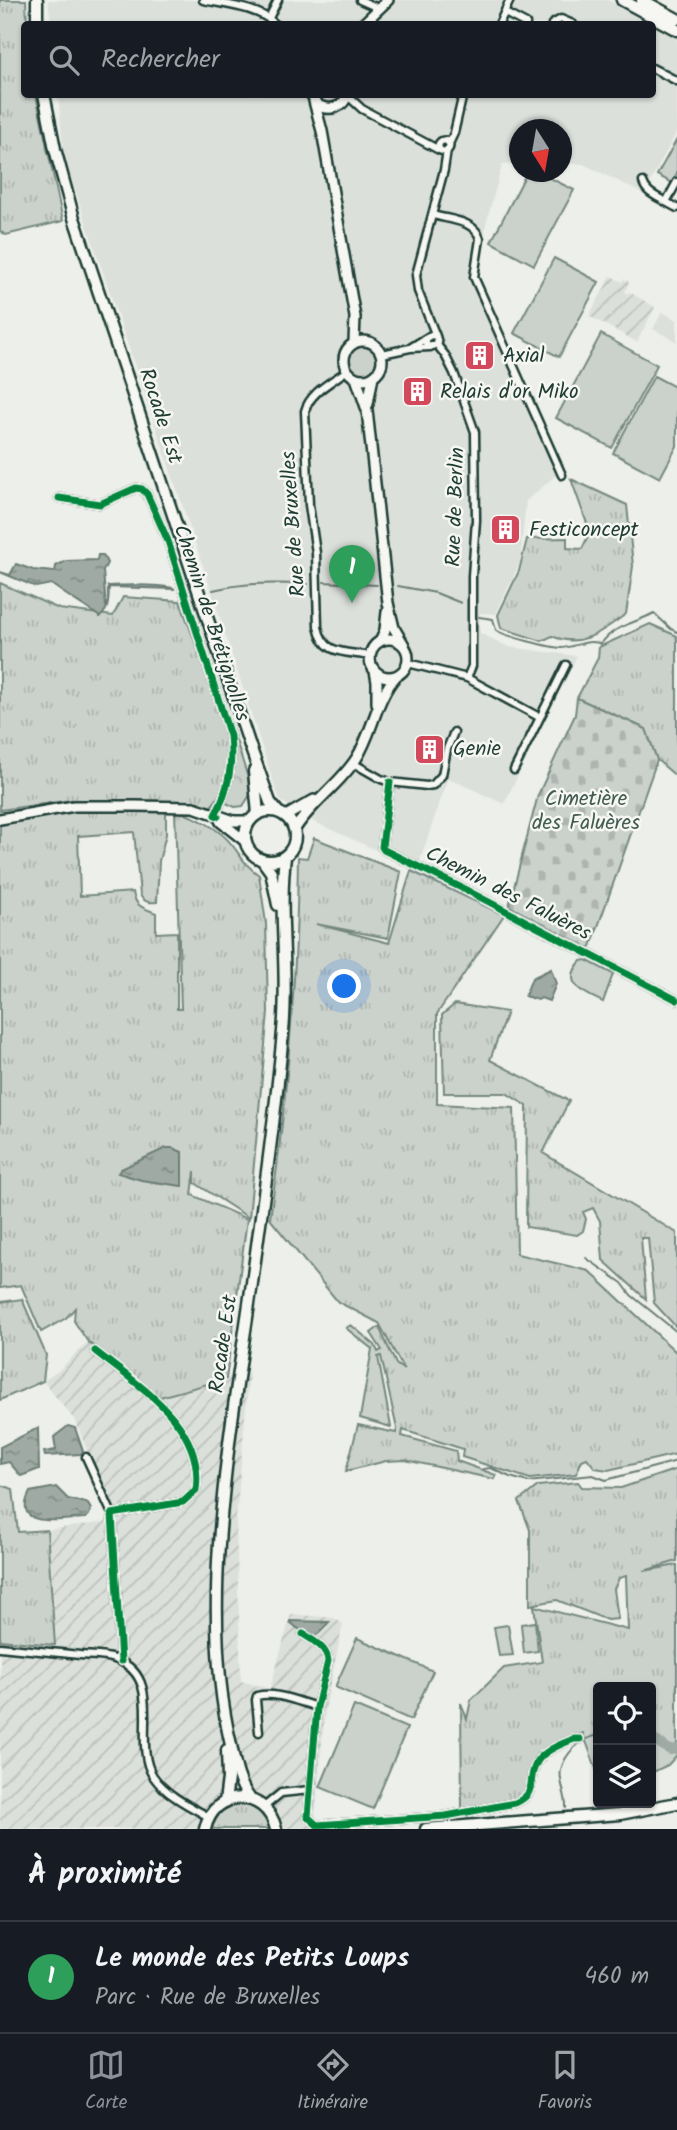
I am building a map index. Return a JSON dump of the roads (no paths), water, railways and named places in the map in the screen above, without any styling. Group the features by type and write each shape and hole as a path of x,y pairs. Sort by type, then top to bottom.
{"main road":[{"path":"37,0 37,21"},
{"path":"622,0 677,30"},
{"path":"642,0 677,19"},
{"name":"Rocade Est","path":"45,98 54,149 73,215 250,746 270,802 282,814"},
{"name":"Rocade Est","path":"250,746 256,780 253,818"},
{"path":"265,811 282,814 295,829 294,845 285,857 271,862 251,853 245,841 246,828 253,818 265,811"},
{"name":"Rocade Est","path":"227,1728 221,1689 218,1623 223,1501 284,1028 282,876 285,857"},
{"name":"Rocade Est","path":"263,860 271,872 276,892 285,965"},
{"path":"227,1728 238,1777 250,1799"},
{"path":"225,1802 228,1778 227,1728"},
{"path":"205,1829 215,1808 225,1802 242,1798 250,1799 264,1807 270,1813 277,1829"},
{"path":"426,1829 620,1814 677,1803"},
{"path":"484,1829 622,1819 677,1809"}],"street":[{"path":"203,0 255,12 272,21"},
{"path":"268,18 278,0"},
{"path":"360,0 378,8"},
{"path":"366,21 388,0"},
{"path":"501,21 510,0"},
{"path":"505,13 520,21"},
{"path":"656,70 677,81"},
{"path":"312,98 318,106 331,109"},
{"path":"312,98 322,131 355,317 354,342 344,354 343,360 346,370 356,378 365,379 373,376 381,367 382,354 377,346 369,341 355,317"},
{"path":"322,131 331,109 346,98 422,142 443,146"},
{"path":"382,354 434,346 436,336 418,291 416,275 444,170 443,146 455,128 462,98"},
{"path":"643,181 644,189 677,208"},
{"path":"666,202 677,181"},
{"path":"433,215 472,225 479,233 474,277 562,474"},
{"path":"427,338 430,321"},
{"path":"410,348 430,335 436,336"},
{"name":"Rue de Berlin","path":"427,338 426,343 445,355 475,432 477,509 472,576 472,666 467,678"},
{"path":"354,342 369,341"},
{"name":"Rue de Bruxelles","path":"346,370 307,403 305,411 309,505 316,553 318,627 320,638 332,650 370,656"},
{"path":"367,410 373,376"},
{"path":"295,829 321,796 354,763 367,738 376,708 387,686 408,663 407,651 394,628 388,603 367,410 356,378"},
{"name":"Chemin de Brétignolles","path":"59,498 100,504 136,488 142,489 153,504 168,541 230,736 232,766 227,790 217,815"},
{"path":"376,708 377,682 370,656 381,640 388,603"},
{"path":"381,640 393,639 404,645"},
{"path":"408,663 467,678 539,717"},
{"path":"514,770 566,665"},
{"path":"375,671 384,676 396,676"},
{"path":"354,763 390,782 433,785 442,775 447,749 454,732"},
{"name":"Chemin des Faluères","path":"390,782 382,847 384,850 677,1000"},
{"path":"282,814 321,796"},
{"path":"0,818 74,806 194,807 234,821 253,818"},
{"path":"217,815 245,841"},
{"path":"95,1351 159,1402 174,1418 186,1438 196,1473 196,1490 183,1502 112,1514"},
{"path":"86,1457 112,1514 121,1661"},
{"path":"303,1634 316,1642 327,1655 327,1675 317,1707 307,1817 317,1825 446,1816 524,1800 530,1793 535,1764 543,1755 574,1739 580,1739"},
{"path":"0,1647 121,1661 137,1676 144,1692 146,1755 152,1774 168,1792 209,1817"},
{"path":"258,1732 256,1700 261,1694 317,1707"},
{"path":"264,1807 289,1790 310,1790"}],"water":[{"path":"98,555 103,555 107,563 103,571 106,607 108,604 100,617 51,584 36,587 0,572 10,575 16,564 33,570 55,572 56,566 66,561 97,560"},
{"path":"108,586 175,589 109,587 108,600"},
{"path":"551,969 556,984 549,1001 525,996 532,978"},
{"path":"166,1148 182,1152 182,1186 141,1180 118,1173 121,1169"},
{"path":"68,1426 75,1428 83,1451 81,1454 45,1456 44,1452 56,1450 54,1437"},
{"path":"38,1428 39,1469 21,1476 9,1462 0,1464 0,1447"},
{"path":"56,1487 68,1499 87,1503 91,1509 89,1515 85,1518 42,1520 27,1513 26,1504 30,1492"},
{"path":"290,1621 329,1622 313,1636"}],"waterway":[{"path":"324,582 377,585"},
{"path":"213,590 248,584 308,584"},
{"path":"398,586 436,593 461,603"},
{"path":"479,617 493,619 496,630 508,635 562,648 587,642 601,644 618,629 654,613 677,632"},
{"path":"586,1258 622,1283 631,1295 677,1332"},
{"path":"483,1469 491,1468 528,1482 593,1475 606,1480 677,1461"},
{"path":"566,1808 561,1778 563,1764 579,1743 593,1736"},
{"path":"656,1741 670,1750 677,1749"}],"place":[{"name":"Axial","path":"480,356"},
{"name":"Relais d'or Miko","path":"417,392"},
{"name":"Festiconcept","path":"506,530"},
{"name":"Le monde des Petits Loups","path":"352,603"},
{"name":"Genie","path":"430,749"}],"park label":[{"name":"Cimetière des Faluères","path":"586,811"}]}
